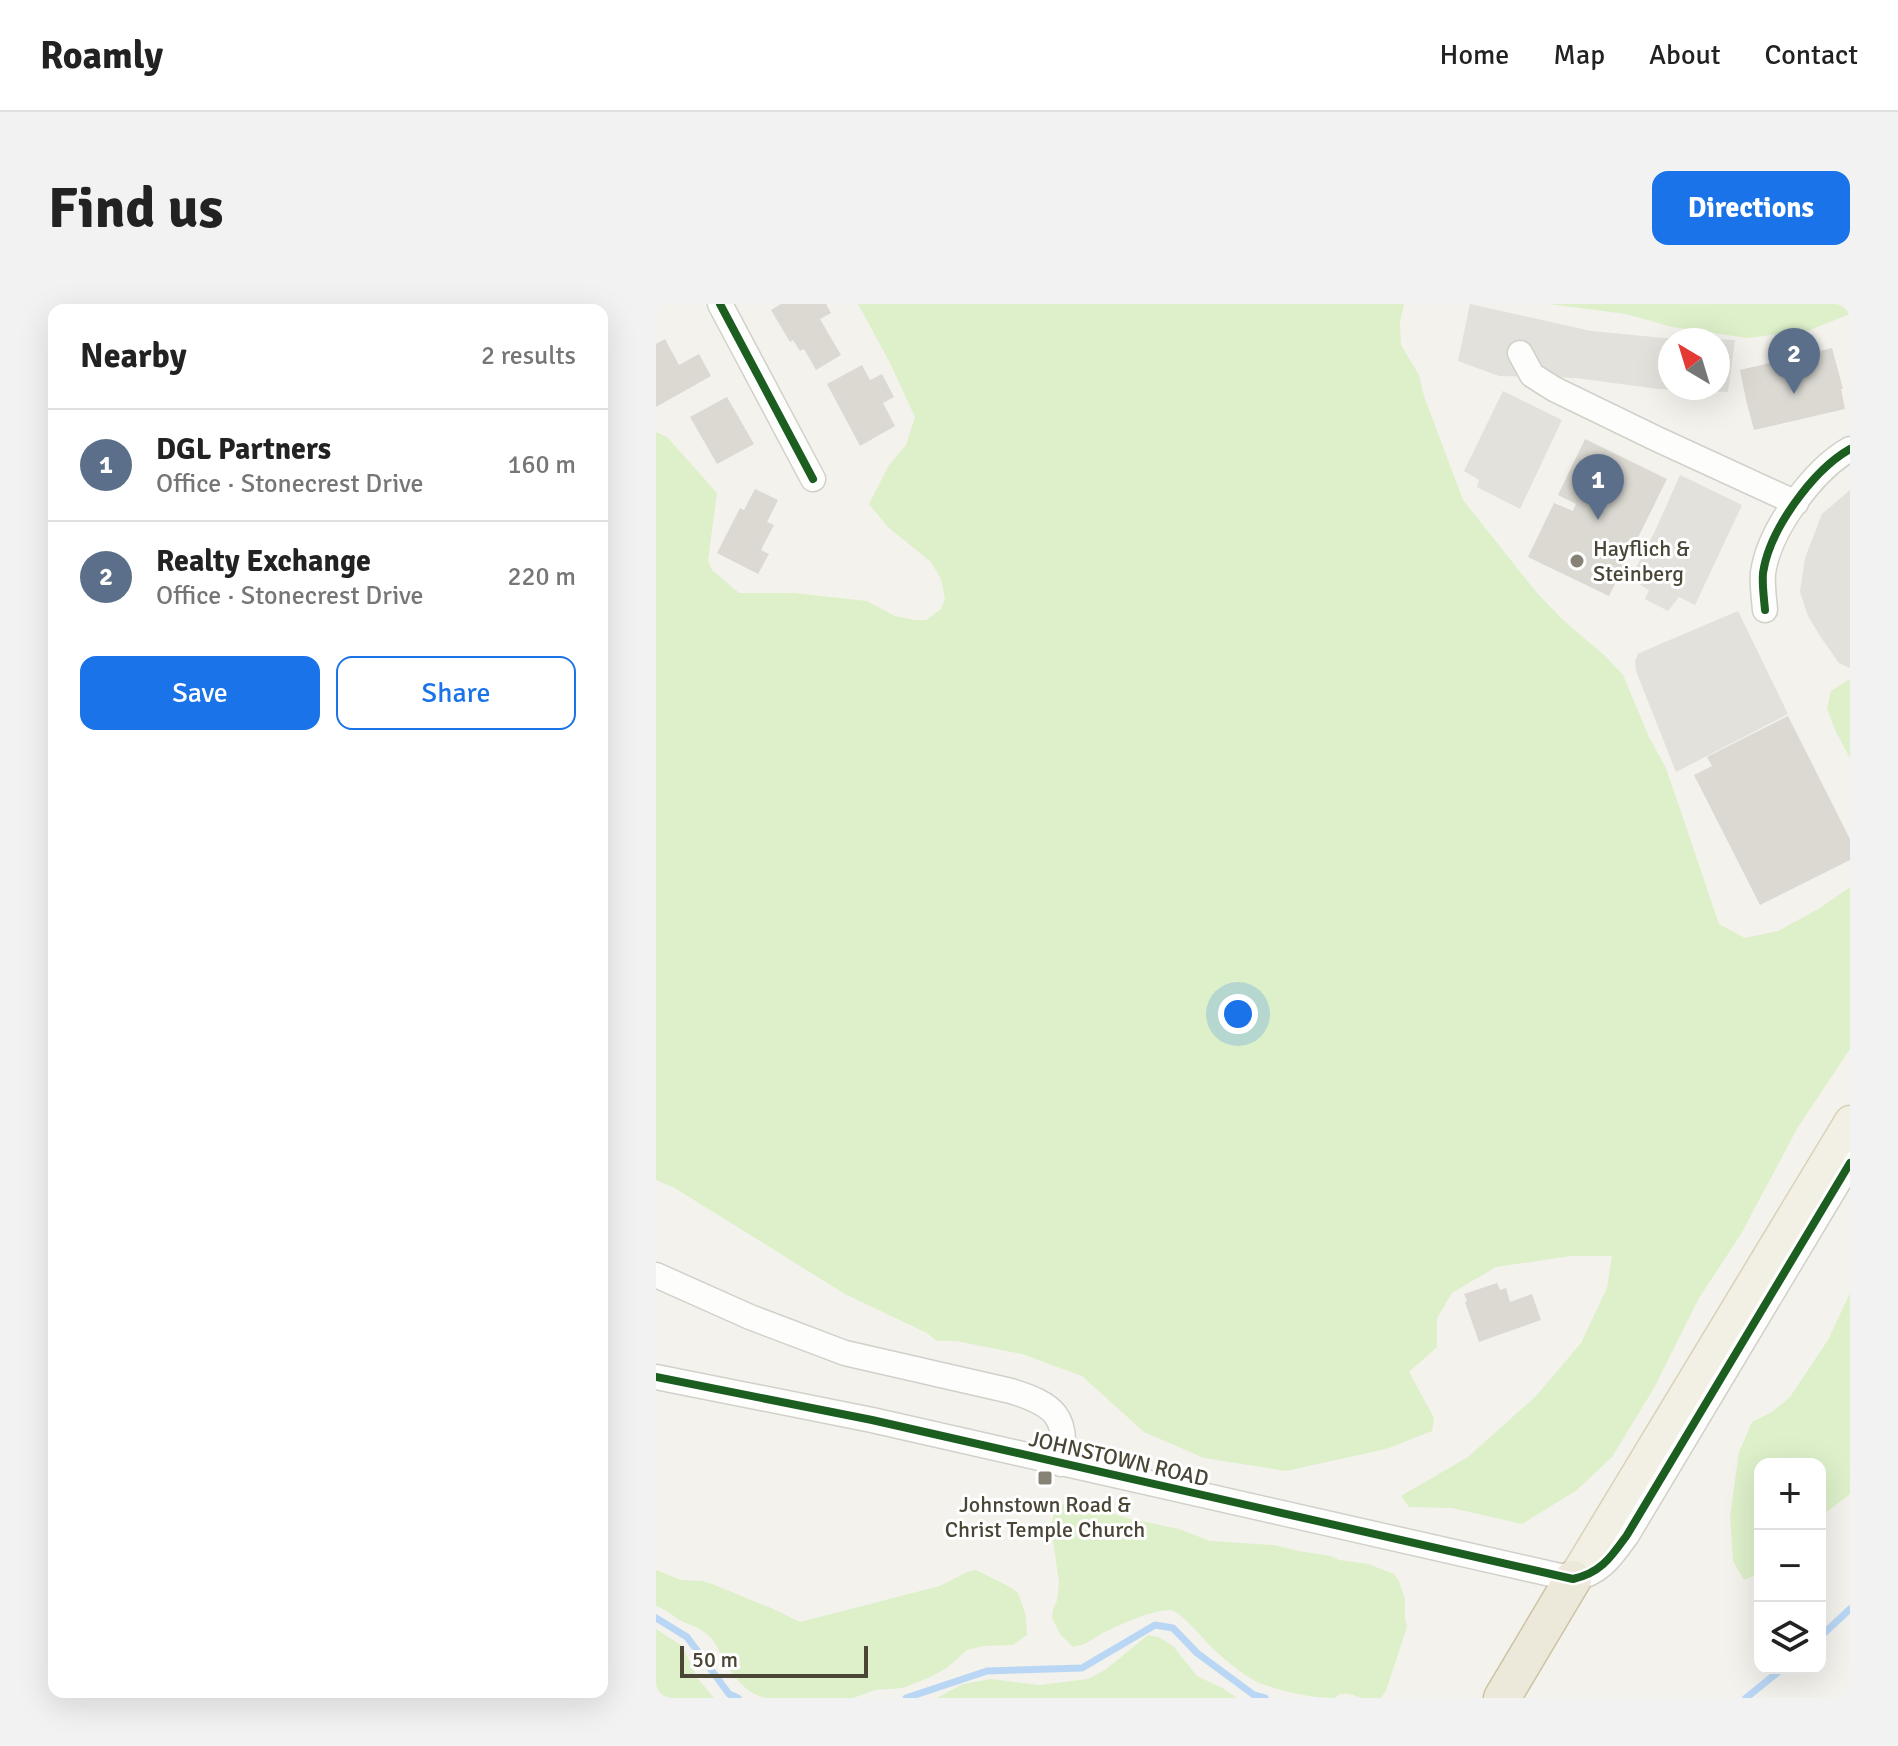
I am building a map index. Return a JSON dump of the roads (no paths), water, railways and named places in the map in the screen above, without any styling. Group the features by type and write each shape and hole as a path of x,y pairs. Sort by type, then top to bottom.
{"highway":[{"path":"1502,1698 1573,1579"}],"main road":[{"path":"1573,1579 1850,1121"}],"street":[{"path":"720,304 813,479"},
{"path":"1520,353 1532,375 1554,389 1796,503"},
{"path":"1765,610 1763,573 1779,529 1809,484 1824,468 1850,449"},
{"path":"1573,1579 1598,1570 1627,1535 1850,1163"},
{"path":"656,1275 750,1317 845,1353 1034,1398 1048,1406 1060,1421 1064,1438 1061,1464"},
{"name":"JOHNSTOWN ROAD","path":"656,1377 798,1404 1573,1579"}],"waterway":[{"path":"1826,1631 1850,1609"},
{"path":"656,1618 687,1637 729,1694 738,1698"},
{"path":"906,1698 987,1671 1082,1668 1155,1625 1173,1628 1197,1653 1254,1695 1265,1698"},
{"path":"1746,1698 1776,1674"}],"place":[{"name":"Realty Exchange","path":"1794,394"},
{"name":"DGL Partners","path":"1598,520"},
{"name":"Hayflich & Steinberg","path":"1577,561"},
{"name":"Johnstown Road & Christ Temple Church","path":"1045,1478"}]}
